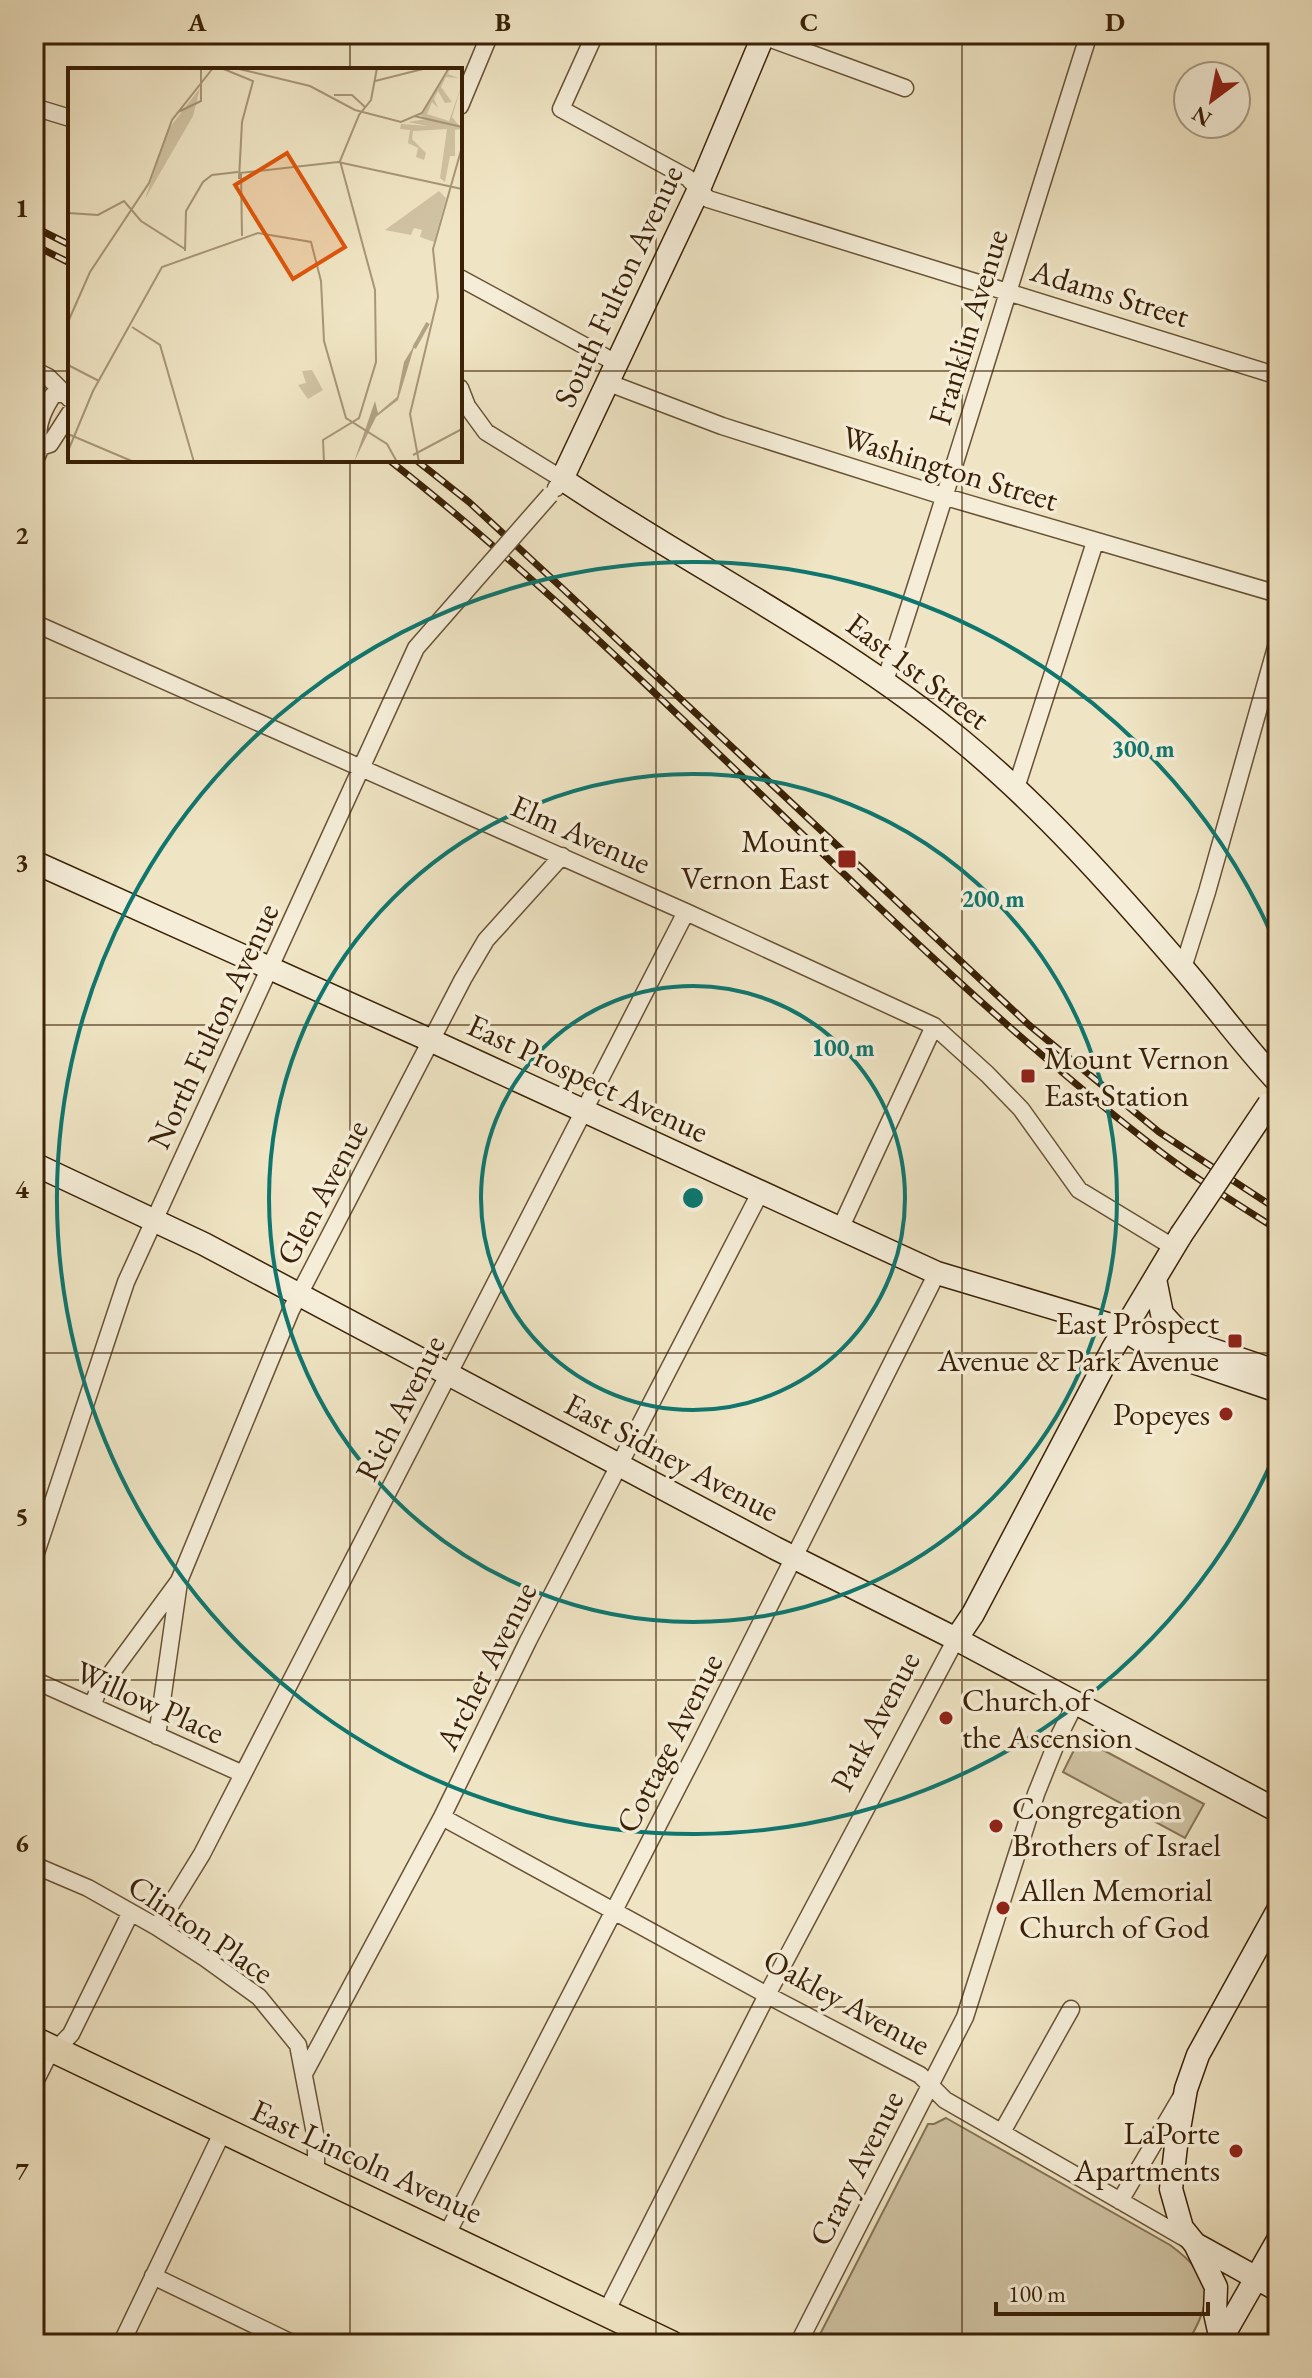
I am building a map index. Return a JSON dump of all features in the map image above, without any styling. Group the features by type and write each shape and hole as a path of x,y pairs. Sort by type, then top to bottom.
{"main road":[{"name":"East Lincoln Avenue","path":"44,2045 671,2344"}],"street":[{"path":"462,101 490,34"},
{"name":"Adams Street","path":"595,34 561,109 688,178 708,199 1278,376"},
{"name":"Franklin Avenue","path":"885,681 946,497 1007,291 1089,34"},
{"path":"764,35 905,88"},
{"name":"South Fulton Avenue","path":"503,548 556,487 699,189 764,35"},
{"path":"34,107 68,117"},
{"name":"Washington Street","path":"462,279 613,373 722,426 946,497 1278,594"},
{"path":"34,370 48,377 67,396"},
{"name":"East 1st Street","path":"462,393 467,406 486,432 556,487 810,631 885,681 944,726 1016,788 1062,835 1183,968 1227,1025 1278,1082"},
{"path":"34,463 41,447 38,438 43,413 53,395 67,396"},
{"path":"41,447 50,444 68,416"},
{"path":"1016,788 1095,542"},
{"name":"North Fulton Avenue","path":"34,1559 126,1282 416,648 503,548"},
{"name":"Elm Avenue","path":"34,623 562,856 934,1026 1021,1109 1079,1190 1177,1241"},
{"path":"1183,968 1278,640"},
{"name":"Glen Avenue","path":"92,1706 98,1691 179,1581 299,1295 486,940 562,856"},
{"name":"East Prospect Avenue","path":"34,862 937,1273 1124,1329 1157,1331 1278,1372"},
{"name":"Rich Avenue","path":"157,1927 202,1854 686,912"},
{"path":"840,1229 934,1026"},
{"name":"Park Avenue","path":"606,2312 767,1995 1124,1329 1177,1241 1274,1098"},
{"name":"East Sidney Avenue","path":"34,1164 155,1219 1278,1811"},
{"name":"Archer Avenue","path":"305,2072 442,1817 528,1641 760,1193"},
{"name":"Cottage Avenue","path":"446,2236 937,1273"},
{"path":"1155,1279 1162,1314 1188,1340"},
{"name":"East Prospect Avenue","path":"1124,1329 1152,1348 1278,1391"},
{"name":"Glen Avenue","path":"157,1736 179,1581"},
{"name":"Willow Place","path":"34,1680 243,1774"},
{"name":"Crary Avenue","path":"798,2344 969,2006 1036,1794 1076,1702"},
{"name":"Oakley Avenue","path":"442,1817 920,2075 940,2097 1131,2209 1278,2290"},
{"name":"Clinton Place","path":"34,1865 88,1888 157,1927 259,1997 298,2045 305,2072"},
{"path":"1120,2201 1186,2089 1209,2032 1278,1910"},
{"path":"34,2084 46,2060 44,2045 71,2034 130,1914"},
{"path":"1002,2132 1071,2009"},
{"path":"305,2072 316,2139 316,2174"},
{"path":"1186,2089 1171,2189 1182,2228 1195,2244 1216,2287 1215,2313 1219,2342"},
{"path":"121,2344 223,2131"},
{"path":"1219,2342 1278,2240"},
{"path":"153,2276 294,2344"}],"shaded area":[{"path":"1090,1743 1204,1804 1185,1838 1063,1772 1077,1744"},
{"path":"946,2118 1170,2245 1185,2257 1202,2279 1205,2290 1202,2314 1187,2344 815,2344 928,2124"}],"railway":[{"path":"34,227 68,244"},
{"path":"34,245 68,262"},
{"path":"391,462 488,541 583,626 860,890 1049,1061 1163,1154 1278,1230"},
{"path":"419,462 469,502 1029,1025 1159,1132 1278,1210"}],"place":[{"name":"Mount Vernon East","path":"847,859"},
{"name":"Mount Vernon East Station","path":"1028,1076"},
{"name":"East Prospect Avenue & Park Avenue","path":"1235,1341"},
{"name":"Popeyes","path":"1226,1414"},
{"name":"Church of the Ascension","path":"946,1718"},
{"name":"Congregation Brothers of Israel","path":"996,1826"},
{"name":"Allen Memorial Church of God","path":"1003,1908"},
{"name":"LaPorte Apartments","path":"1236,2151"}]}
